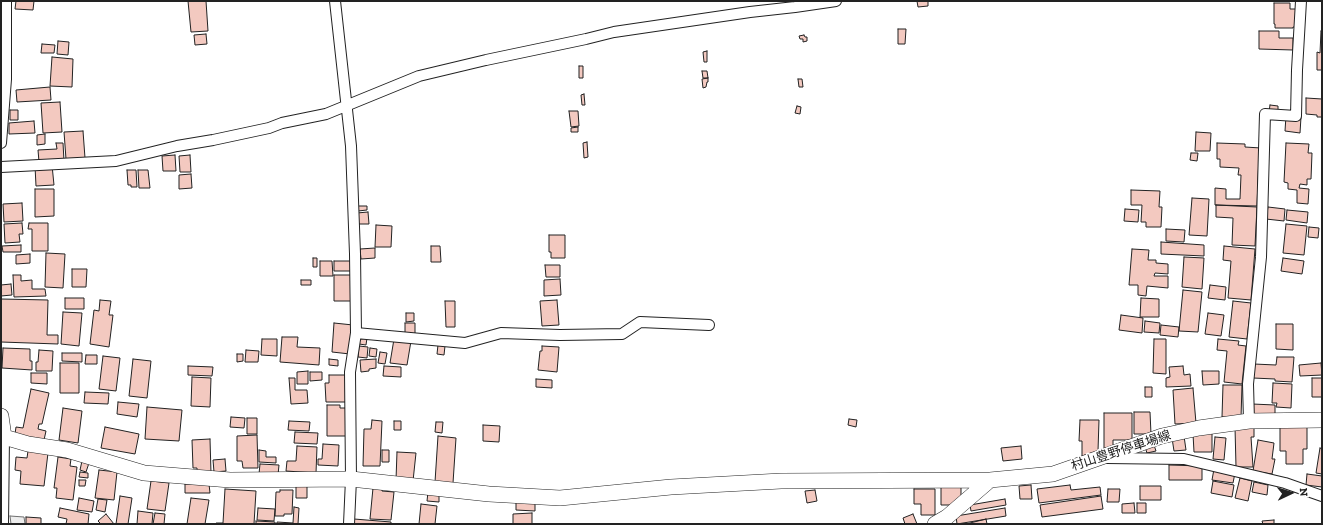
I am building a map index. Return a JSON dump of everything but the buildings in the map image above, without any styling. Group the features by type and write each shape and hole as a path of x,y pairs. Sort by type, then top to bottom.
{"street":[{"path":"1,143 6,79 6,1"},
{"path":"335,1 350,146 356,333 350,372 351,479 349,524"},
{"path":"1,166 116,161 177,146 269,128 282,123 326,114 419,76 562,43 614,32 675,22 836,1"},
{"path":"1249,421 1248,384 1260,257 1266,114 1296,116 1301,1"},
{"path":"356,333 465,343 501,333 560,335 622,334 640,322 709,325"},
{"path":"1,416 4,437 3,524"},
{"name":"村山豊野停車場線","path":"4,437 28,444 67,450 144,473 230,480 351,479 489,494 560,498 671,487 780,481 990,480 1053,474 1162,436 1210,426 1249,421 1322,420"},
{"path":"1098,458 1184,459 1285,483 1322,496"},
{"path":"935,524 947,517 990,480"}],"shaded area":[{"path":"10,516 24,517 25,524 11,524"}]}
